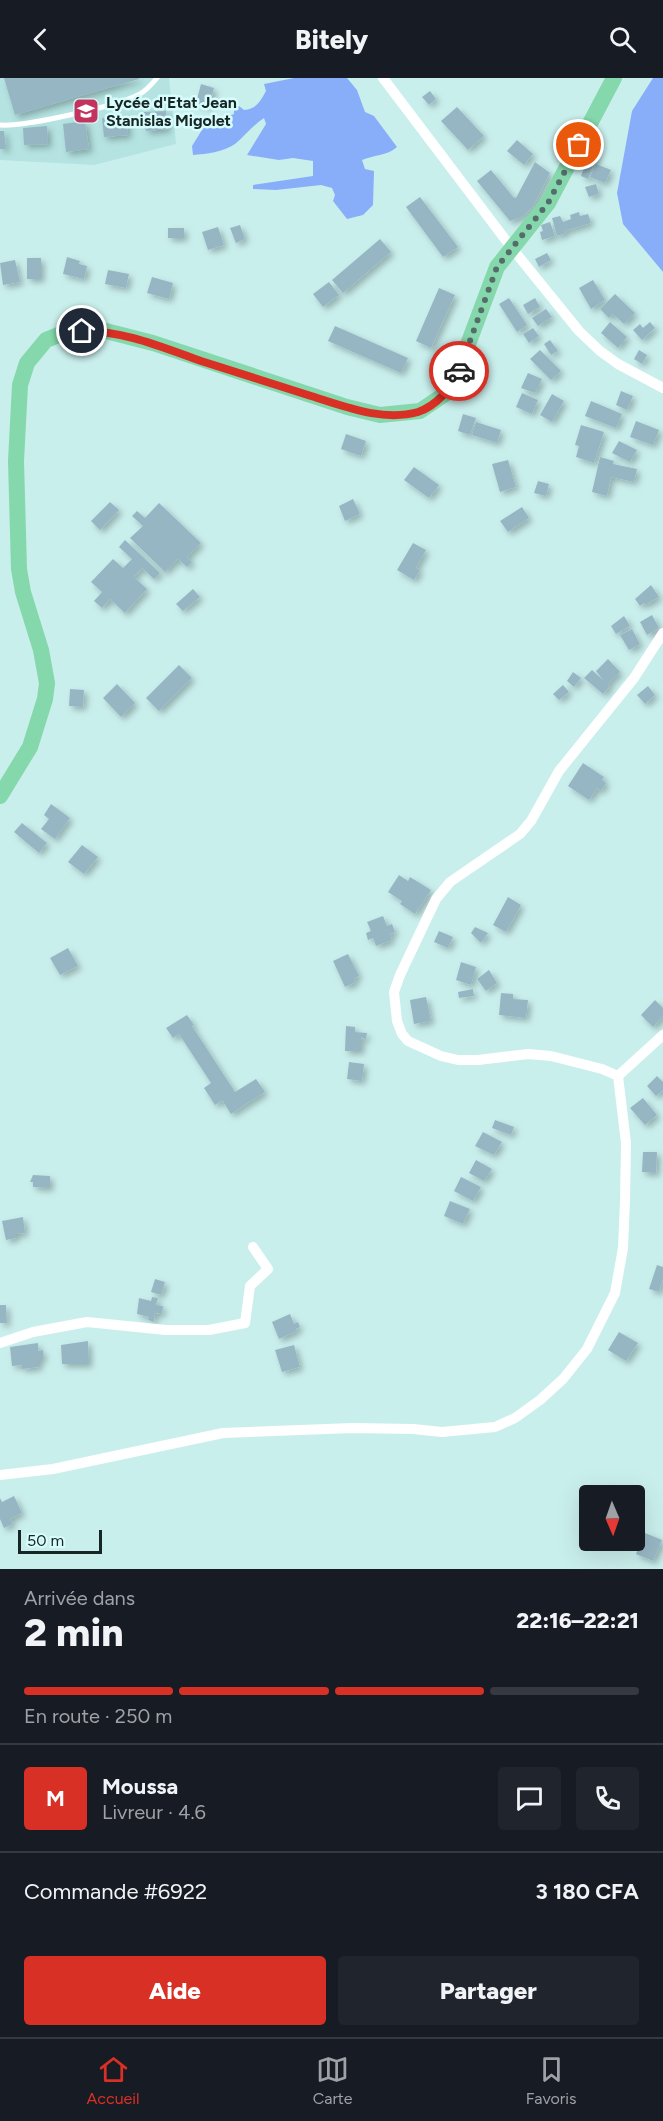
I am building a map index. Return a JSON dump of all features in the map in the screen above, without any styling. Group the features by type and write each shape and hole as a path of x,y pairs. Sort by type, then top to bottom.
{"highway":[{"path":"0,796 30,747 45,699 47,683 41,650 23,592 17,546 18,402 23,374 34,352 46,340 61,334 106,331 153,343 346,407 380,415 420,411 444,394 456,379 497,267 548,203 614,78"}],"street":[{"path":"383,78 511,247 572,322 600,351 618,364 663,388"},
{"path":"618,1076 602,1069 551,1056 528,1054 458,1060 441,1056 408,1041 402,1034 397,1021 394,992 436,899 450,882 520,834 531,821 560,771 634,678 663,633"},
{"path":"618,1076 663,1035"},
{"path":"0,1475 53,1469 223,1434 353,1428 413,1428 442,1432 495,1427 515,1418 563,1379 587,1349 615,1293 622,1248 626,1143 618,1076"},
{"path":"0,1343 33,1332 87,1322 165,1330 209,1330 245,1323 250,1286 268,1269 253,1247"}],"lane":[{"path":"0,125 11,126 65,115 127,99 141,93 157,78"}],"shaded area":[{"name":"Lycée d'Etat Jean Stanislas Migolet","path":"0,78 169,78 176,144 94,165 0,160"}],"water":[{"path":"294,78 347,78 357,90 365,112 374,116 397,147 389,152 362,160 365,169 374,171 373,205 363,215 347,219 333,201 335,195 332,188 321,185 276,190 253,189 253,185 313,176 313,161 293,158 279,160 247,155 266,124 264,118 230,147 193,155 192,146 205,125 234,114 234,108 239,106 244,110 255,106 266,91 264,84"},
{"path":"653,78 663,78 663,272 623,224 617,193 632,111"}],"building":[{"path":"4,78 139,78 139,79 15,115"},
{"path":"201,84 214,88 209,107 196,103"},
{"path":"430,91 436,99 429,105 422,97"},
{"path":"457,107 484,136 468,150 441,121"},
{"path":"166,111 167,129 146,131 144,112"},
{"path":"126,116 128,135 104,137 102,118"},
{"path":"85,121 89,149 66,152 63,124"},
{"path":"47,126 48,144 24,145 23,128"},
{"path":"0,131 4,131 6,149 0,149"},
{"path":"517,140 533,154 524,165 507,151"},
{"path":"589,155 596,158 588,179 581,176"},
{"path":"535,162 550,173 533,207 522,217 510,221 477,181 491,170 516,198"},
{"path":"596,164 611,170 605,183 590,177"},
{"path":"596,184 599,194 589,197 585,187"},
{"path":"420,197 458,247 443,257 406,207"},
{"path":"579,212 580,216 588,214 591,223 565,231 566,233 557,236 552,218 560,216 563,222 571,219 570,215"},
{"path":"550,222 555,236 542,240 541,225"},
{"path":"240,225 245,239 236,243 230,228"},
{"path":"218,227 224,245 208,250 202,232"},
{"path":"168,228 184,228 184,238 168,238"},
{"path":"380,239 391,252 343,293 332,280"},
{"path":"547,253 551,260 539,267 535,259"},
{"path":"67,257 87,266 84,279 63,274"},
{"path":"27,258 41,258 41,279 27,279"},
{"path":"15,260 20,282 3,285 0,263"},
{"path":"108,270 129,274 126,288 105,284"},
{"path":"152,277 173,283 169,299 147,293"},
{"path":"593,280 605,300 591,309 579,288"},
{"path":"329,282 339,295 323,307 313,294"},
{"path":"439,288 455,295 431,348 416,341"},
{"path":"615,294 635,313 624,324 613,314 609,318 600,309"},
{"path":"509,298 527,325 517,332 499,304"},
{"path":"535,298 540,307 528,314 523,305"},
{"path":"546,309 552,317 538,326 532,318"},
{"path":"610,322 627,337 618,348 601,333"},
{"path":"650,322 655,328 642,340 633,330 640,324 643,328"},
{"path":"335,326 408,358 401,373 328,341"},
{"path":"533,328 539,336 529,343 523,334"},
{"path":"550,340 558,351 551,355 544,344"},
{"path":"540,350 561,371 551,380 530,359"},
{"path":"639,350 647,355 642,364 634,359"},
{"path":"528,373 542,379 535,393 521,388"},
{"path":"621,391 633,396 627,410 616,405"},
{"path":"522,393 538,400 532,414 516,407"},
{"path":"552,394 564,401 552,422 540,415"},
{"path":"591,401 622,414 616,428 585,416"},
{"path":"463,414 476,418 470,435 458,431"},
{"path":"636,421 659,430 653,445 630,437"},
{"path":"476,422 501,430 497,443 472,435"},
{"path":"581,425 604,432 594,463 576,457 579,446 575,445"},
{"path":"346,434 366,441 361,456 341,449"},
{"path":"619,441 637,450 630,462 612,453"},
{"path":"600,457 614,461 613,464 637,469 634,482 611,477 607,496 592,492"},
{"path":"508,460 516,487 500,492 492,464"},
{"path":"414,467 439,485 429,498 404,480"},
{"path":"538,481 549,484 546,496 534,493"},
{"path":"353,499 360,514 345,521 339,506"},
{"path":"110,502 119,510 100,530 91,521"},
{"path":"159,503 201,543 187,557 192,562 187,567 178,559 165,572 130,538 143,526 132,516 137,511 145,518"},
{"path":"522,507 529,518 508,532 500,521"},
{"path":"125,540 160,573 154,579 142,568 134,577 147,589 125,613 110,599 102,608 94,601 102,592 91,582 113,559 123,568 132,559 119,547"},
{"path":"413,543 426,550 416,568 420,570 414,580 397,570"},
{"path":"651,585 659,597 640,606 635,599"},
{"path":"193,589 200,597 183,611 176,604"},
{"path":"652,615 659,628 647,635 640,622"},
{"path":"624,616 630,626 616,634 611,626"},
{"path":"632,629 640,644 629,650 620,635"},
{"path":"608,659 620,672 608,684 610,686 603,694 584,678 592,670 604,681 596,671"},
{"path":"179,665 192,678 159,711 146,698"},
{"path":"573,672 581,678 574,687 567,681"},
{"path":"117,684 135,703 121,717 103,698"},
{"path":"563,685 569,692 559,700 553,694"},
{"path":"648,686 655,695 645,704 637,695"},
{"path":"70,689 84,690 83,707 69,706"},
{"path":"583,763 604,777 602,780 606,783 601,791 597,788 589,800 568,786"},
{"path":"51,804 70,818 55,839 41,829 49,819 44,815"},
{"path":"22,823 47,843 39,853 14,832"},
{"path":"82,845 98,857 84,874 68,862"},
{"path":"399,875 408,881 410,877 431,890 415,914 400,904 402,901 388,892"},
{"path":"508,897 521,905 506,932 493,925"},
{"path":"383,916 387,926 392,924 395,932 390,934 392,940 376,946 373,938 368,940 366,933 371,931 367,922"},
{"path":"475,927 488,933 481,943 471,933"},
{"path":"439,931 453,937 448,948 434,942"},
{"path":"68,948 78,966 60,975 50,958"},
{"path":"348,954 359,976 354,978 356,982 345,987 333,961"},
{"path":"461,962 476,967 471,985 456,980"},
{"path":"489,970 497,983 486,991 477,979"},
{"path":"473,989 474,996 459,998 458,992"},
{"path":"501,993 513,994 513,999 528,1000 526,1018 499,1015"},
{"path":"426,997 431,1021 414,1024 410,1000"},
{"path":"655,1000 663,1008 663,1016 653,1027 641,1015"},
{"path":"187,1015 235,1092 256,1079 265,1092 231,1114 222,1100 215,1105 204,1088 211,1083 179,1034 173,1038 166,1028"},
{"path":"346,1026 355,1027 355,1032 367,1033 366,1039 361,1038 361,1051 345,1051"},
{"path":"349,1062 364,1064 362,1081 347,1079"},
{"path":"657,1076 663,1082 663,1090 656,1096 647,1086"},
{"path":"643,1098 657,1115 645,1125 630,1108"},
{"path":"495,1120 514,1127 511,1135 492,1128"},
{"path":"483,1132 502,1142 494,1155 475,1146"},
{"path":"643,1152 657,1152 656,1173 642,1172"},
{"path":"476,1160 492,1169 484,1181 469,1173"},
{"path":"33,1175 50,1176 50,1188 33,1187 33,1182 30,1182"},
{"path":"461,1177 481,1187 473,1201 454,1191"},
{"path":"450,1201 470,1209 463,1224 444,1216"},
{"path":"23,1217 25,1233 16,1234 16,1238 6,1240 2,1221"},
{"path":"657,1265 663,1267 663,1279 659,1292 649,1289"},
{"path":"155,1279 165,1282 161,1295 151,1292"},
{"path":"152,1297 158,1298 156,1305 163,1306 162,1314 155,1313 154,1322 148,1320 149,1317 137,1314 139,1298 151,1301"},
{"path":"0,1305 6,1305 7,1323 0,1323"},
{"path":"290,1314 294,1324 298,1322 300,1327 296,1329 297,1331 279,1339 272,1322"},
{"path":"619,1332 638,1343 626,1361 608,1350"},
{"path":"88,1341 89,1364 62,1364 61,1345"},
{"path":"38,1343 38,1351 43,1350 43,1359 39,1359 39,1367 22,1369 22,1365 12,1366 10,1347"},
{"path":"294,1345 300,1367 282,1372 275,1350"},
{"path":"14,1496 22,1513 10,1519 13,1524 4,1528 0,1519 0,1498 2,1502"},
{"path":"645,1533 662,1540 653,1561 636,1554 637,1551 645,1551"}],"way so far":[{"path":"459,371 497,267 523,231 548,203 579,145"}],"place":[{"name":"Lycée d'Etat Jean Stanislas Migolet","path":"86,111"}],"route":[{"path":"82,331 106,331 153,343 346,407 380,415 420,411 431,405 444,394 456,379 459,371"}]}
